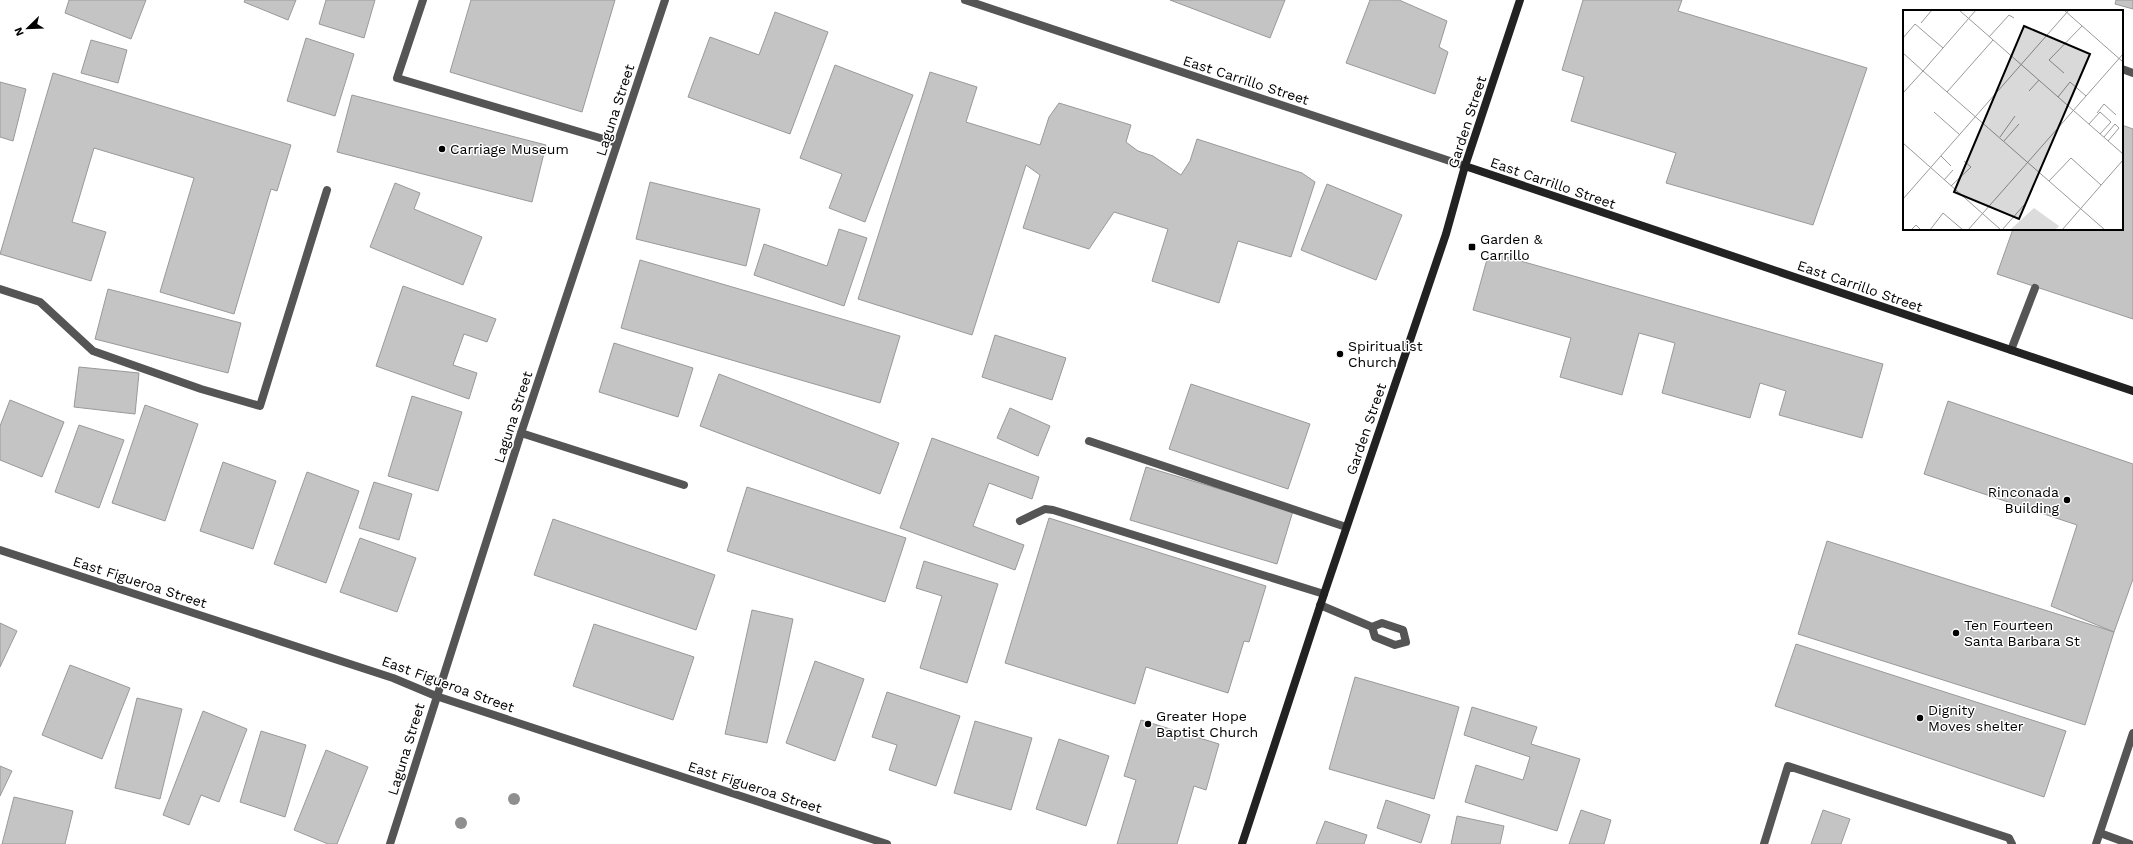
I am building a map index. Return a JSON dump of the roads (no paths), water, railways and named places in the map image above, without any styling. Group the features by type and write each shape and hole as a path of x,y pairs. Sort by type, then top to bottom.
{"main road":[{"name":"Garden Street","path":"1242,844 1346,527 1446,234 1465,166 1520,0"},
{"name":"East Carrillo Street","path":"1465,166 2133,391"}],"street":[{"path":"424,0 397,78 618,143"},
{"name":"Laguna Street","path":"390,844 521,433 665,0"},
{"name":"East Carrillo Street","path":"965,0 1465,166"},
{"path":"2123,69 2133,73"},
{"path":"0,289 40,302 93,351 203,389 260,406 327,190"},
{"path":"2011,350 2035,288"},
{"path":"521,433 684,485"},
{"path":"1089,441 1346,527"},
{"path":"1020,521 1045,509 1053,510 1324,594"},
{"name":"East Figueroa Street","path":"0,550 398,680 436,696 887,844"},
{"path":"1320,605 1372,627"},
{"path":"2096,844 2133,733"},
{"path":"1764,844 1788,766 2009,838 2012,844"},
{"path":"2100,833 2130,844"}],"place":[{"name":"Carriage Museum","path":"442,149"},
{"name":"Garden & Carrillo","path":"1472,247"},
{"name":"Spiritualist Church","path":"1340,354"},
{"name":"Rinconada Building","path":"2067,500"},
{"name":"Ten Fourteen Santa Barbara St","path":"1956,633"},
{"name":"Dignity Moves shelter","path":"1920,718"},
{"name":"Greater Hope Baptist Church","path":"1148,724"}]}
